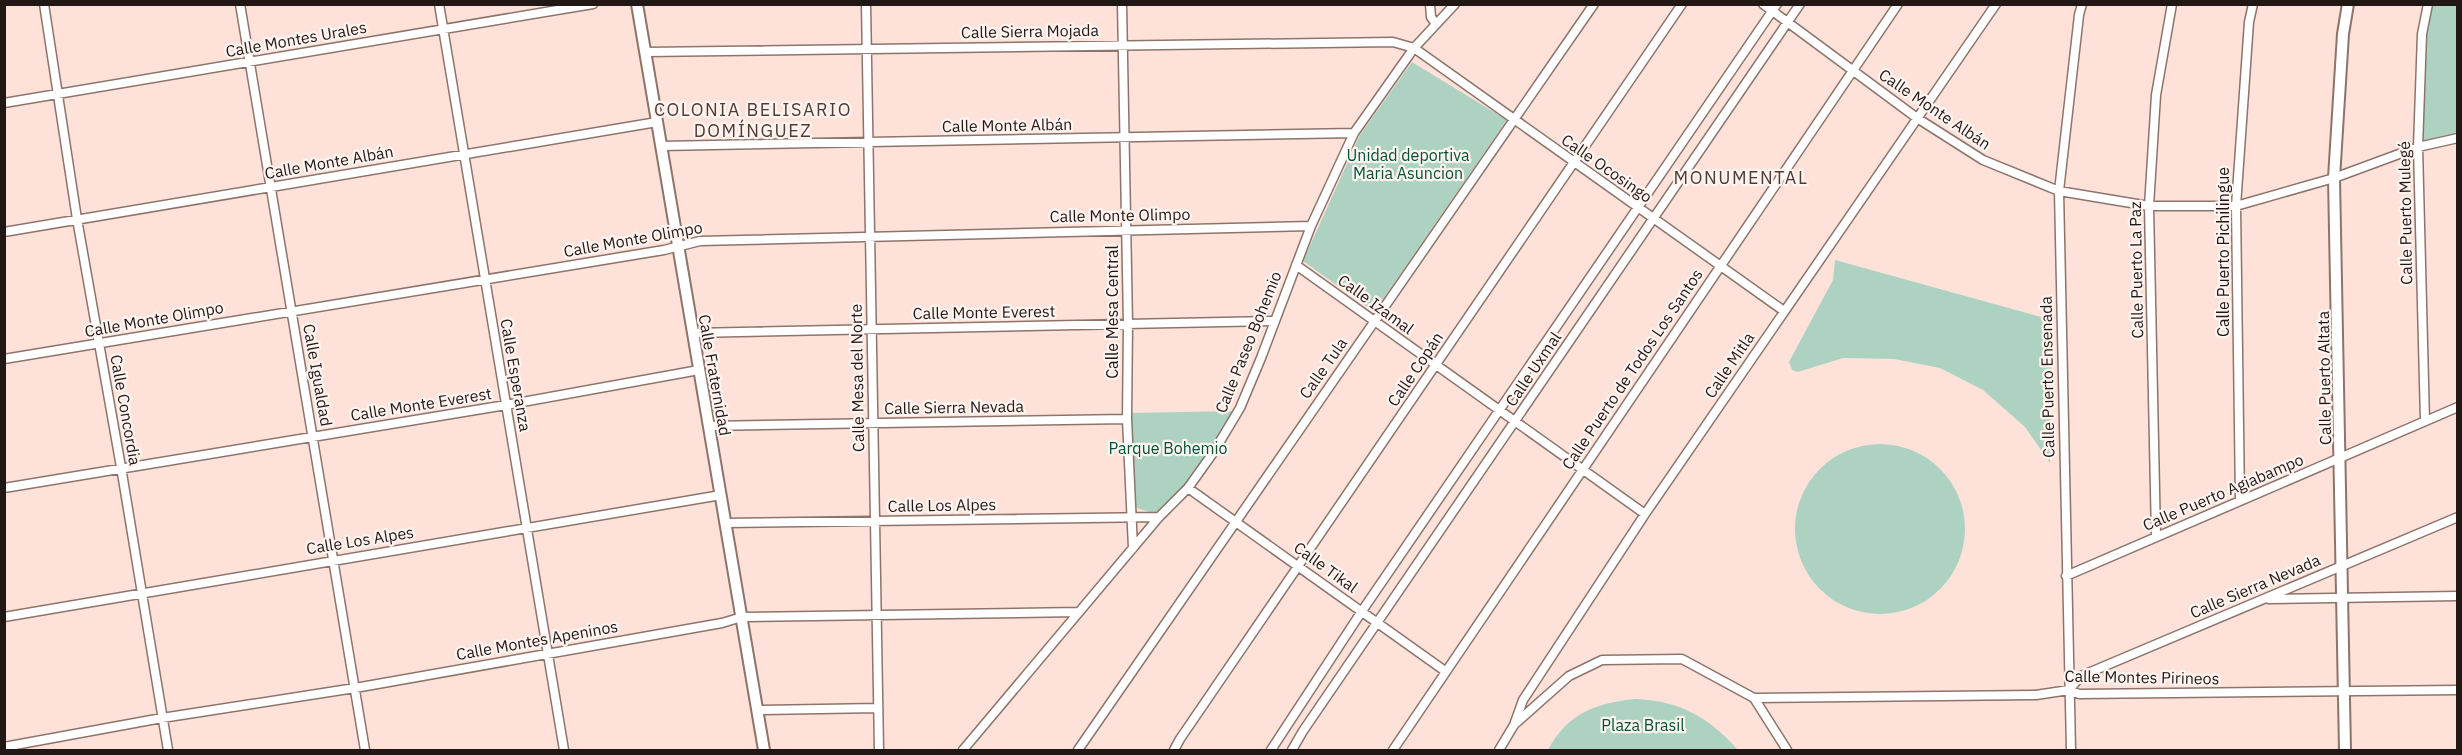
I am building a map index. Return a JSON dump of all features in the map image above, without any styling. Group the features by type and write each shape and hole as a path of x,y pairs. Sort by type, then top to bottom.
{"street":[{"name":"Calle Concordia","path":"44,4 77,219 168,750"},
{"name":"Calle Igualdad","path":"240,4 365,750"},
{"name":"Calle Esperanza","path":"439,4 564,750"},
{"name":"Calle Montes Urales","path":"4,103 593,4"},
{"name":"Calle Fraternidad","path":"638,4 764,750"},
{"name":"Calle Mesa del Norte","path":"866,4 879,750"},
{"name":"Calle Mesa Central","path":"1122,4 1128,324 1127,419 1133,548"},
{"path":"1430,4 1431,17 1436,24"},
{"name":"Calle Paseo Bohemio","path":"963,750 1159,517 1188,488 1214,453 1239,408 1311,226 1354,132 1414,48 1455,4"},
{"name":"Calle Tula","path":"1078,750 1594,4"},
{"name":"Calle Copán","path":"1174,750 1682,4"},
{"name":"Calle Monte Albán","path":"1763,4 1774,8 1787,22 1917,118 1983,160 2059,191 2149,206 2236,206 2334,178 2418,147 2457,138"},
{"name":"Calle Uxmal","path":"1292,750 1800,4"},
{"name":"Calle Puerto de Todos Los Santos","path":"1393,750 1898,4"},
{"name":"Calle Mitla","path":"1499,750 1514,725 1523,700 1645,514 1996,4"},
{"name":"Calle Puerto Ensenada","path":"2071,750 2059,191 2082,4"},
{"name":"Calle Puerto La Paz","path":"2156,537 2149,206 2156,95 2172,4"},
{"name":"Calle Puerto Pichilingue","path":"2240,500 2236,206 2249,22 2253,4"},
{"name":"Calle Puerto Altata","path":"2345,750 2334,178 2343,34 2348,4"},
{"name":"Calle Puerto Mulegé","path":"2425,421 2418,147 2422,34 2428,4"},
{"name":"Calle Uxmal","path":"1271,750 1362,611 1774,8"},
{"name":"Calle Sierra Mojada","path":"646,52 1393,42 1414,48"},
{"name":"Calle Ocosingo","path":"1414,48 1784,311"},
{"name":"Calle Monte Albán","path":"4,232 657,122"},
{"name":"Calle Monte Albán","path":"661,146 1354,132"},
{"name":"Calle Monte Olimpo","path":"4,359 700,241 870,235 1311,226"},
{"name":"Calle Izamal","path":"1296,265 1645,514"},
{"name":"Calle Monte Everest","path":"693,333 1275,321"},
{"name":"Calle Monte Everest","path":"4,488 506,405 699,370"},
{"name":"Calle Puerto Agiabampo","path":"2066,576 2457,407"},
{"name":"Calle Sierra Nevada","path":"709,426 1127,419"},
{"name":"Calle Tikal","path":"1188,488 1445,671"},
{"name":"Calle Los Alpes","path":"4,617 721,495"},
{"name":"Calle Los Alpes","path":"725,523 1159,517"},
{"name":"Calle Sierra Nevada","path":"2069,690 2081,676 2457,517"},
{"path":"2263,599 2457,596"},
{"name":"Calle Montes Apeninos","path":"4,747 162,718 355,688 722,622 742,616 1079,612"},
{"path":"1514,725 1569,676 1602,660 1682,659 1754,698 1787,750"},
{"name":"Calle Montes Pirineos","path":"1754,698 2036,694 2069,690 2079,694 2457,690"},
{"path":"757,710 878,708"}],"green space":[{"path":"2430,5 2457,5 2457,137 2419,145 2425,34"},
{"name":"Unidad deportiva Maria Asuncion","path":"1412,62 1507,120 1374,312 1303,261 1360,135"},
{"path":"1835,260 2052,320 2050,463 2025,427 1983,390 1940,368 1894,359 1843,358 1798,372 1792,370 1789,362 1833,280"},
{"name":"Parque Bohemio","path":"1235,411 1200,466 1156,514 1137,508 1132,494 1130,413"},
{"path":"1880,444 1897,445 1913,450 1940,469 1959,496 1964,512 1964,546 1959,562 1940,589 1913,608 1897,613 1880,614 1863,613 1847,608 1820,589 1801,562 1796,546 1795,529 1796,512 1801,496 1820,469 1847,450 1863,445"},
{"name":"Plaza Brasil","path":"1636,699 1666,703 1693,713 1716,728 1738,750 1548,750 1564,727 1584,712 1608,703"}],"district":[{"name":"COLONIA BELISARIO DOMÍNGUEZ","path":"753,119"},
{"name":"MONUMENTAL","path":"1741,177"}]}
